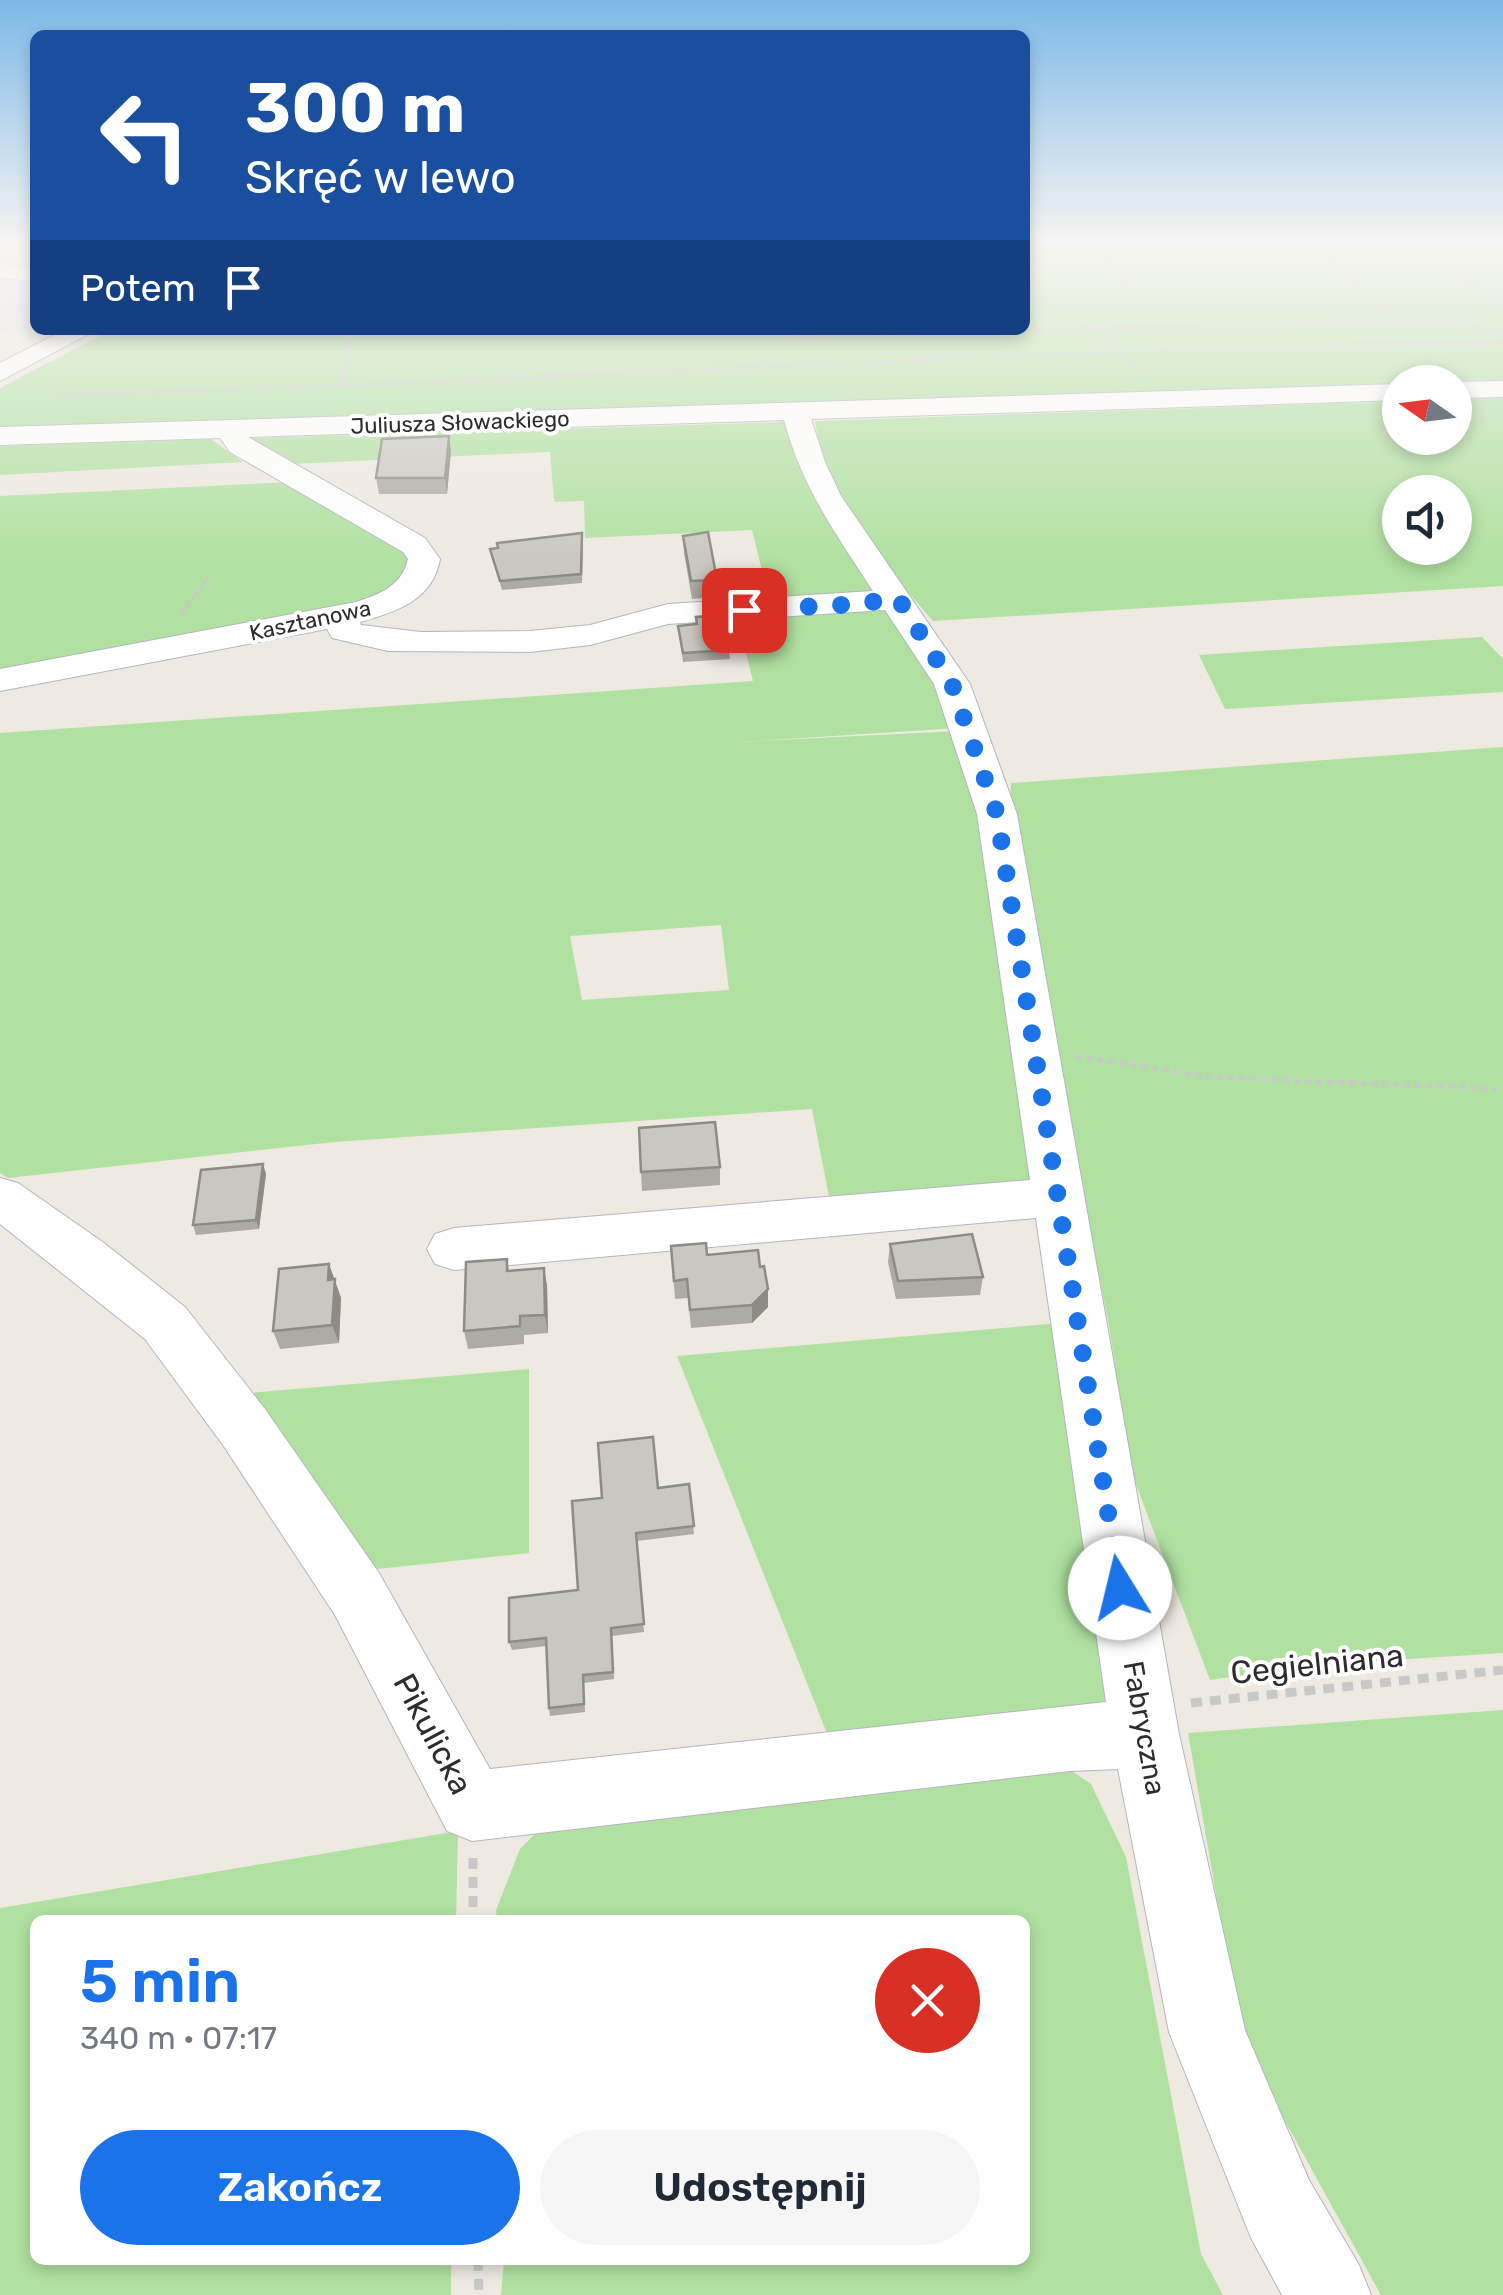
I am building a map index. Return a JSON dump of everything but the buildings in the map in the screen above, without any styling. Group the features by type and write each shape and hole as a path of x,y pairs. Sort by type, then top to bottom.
{"street":[{"path":"0,373 44,350"},
{"path":"1472,390 1503,389"},
{"name":"Juliusza Słowackiego","path":"0,436 1382,393"},
{"name":"Fabryczna","path":"795,411 810,462 826,496 859,548 898,598 952,684 997,814 1145,1734 1207,2032 1280,2209 1329,2295"},
{"name":"Kasztanowa","path":"0,680 343,616 382,604 411,588 422,573 421,552 398,534 240,446 234,437 236,429"},
{"path":"343,616 344,631 366,640 442,642 578,637 668,614 858,604 898,598"},
{"path":"454,1248 1058,1197"},
{"name":"Pikulicka","path":"0,1198 85,1258 165,1323 244,1427 357,1594 472,1806 1070,1736 1145,1734"}],"path":[{"path":"342,388 348,350"},
{"path":"1120,350 1153,400"},
{"path":"54,395 342,388 1194,350"},
{"path":"1034,1050 1208,1077 1503,1089"},
{"name":"Cegielniana","path":"1145,1734 1194,1701 1503,1670"},
{"path":"472,1806 474,1915"},
{"path":"478,2265 479,2295"}],"green space":[{"path":"73,350 1503,350 1503,384 1472,383 1472,365 1382,365 1382,388 0,427 0,388"},
{"path":"1503,398 1503,586 933,621 877,553 844,504 821,450 815,421 1382,402 1382,455 1472,455 1472,399"},
{"path":"788,422 884,592 770,603 752,530 585,538 584,501 554,502 550,452 291,464 253,447 252,438"},
{"path":"211,439 243,462 0,475 0,446"},
{"path":"292,482 404,545 418,562 381,600 0,674 0,496"},
{"path":"896,607 959,728 739,742 959,731 991,869 1041,1189 831,1207 812,1109 334,1142 8,1178 0,1173 0,733 753,681 737,617","holes":["721,925 729,990 582,1000 570,936"]},
{"path":"1482,637 1503,659 1503,692 1225,709 1199,655"},
{"path":"1503,747 1503,1653 1313,1665 1210,1680 1132,1474 1108,1320 1009,831 1011,783"},
{"path":"1061,1323 1110,1689 1104,1701 1090,1711 830,1741 677,1356"},
{"path":"529,1369 529,1553 368,1570 249,1393"},
{"path":"1503,1710 1503,2295 1381,2295 1242,2043 1188,1733"},
{"path":"1044,1752 1091,1784 1126,1857 1201,2254 1223,2295 501,2295 504,2265 1030,2265 1030,1915 496,1915 520,1849 550,1819"},
{"path":"458,1831 456,1915 30,1915 30,2265 451,2265 451,2295 0,2295 0,1908"}],"route":[{"path":"744,610 898,598 952,684 997,814 1120,1588"}]}
